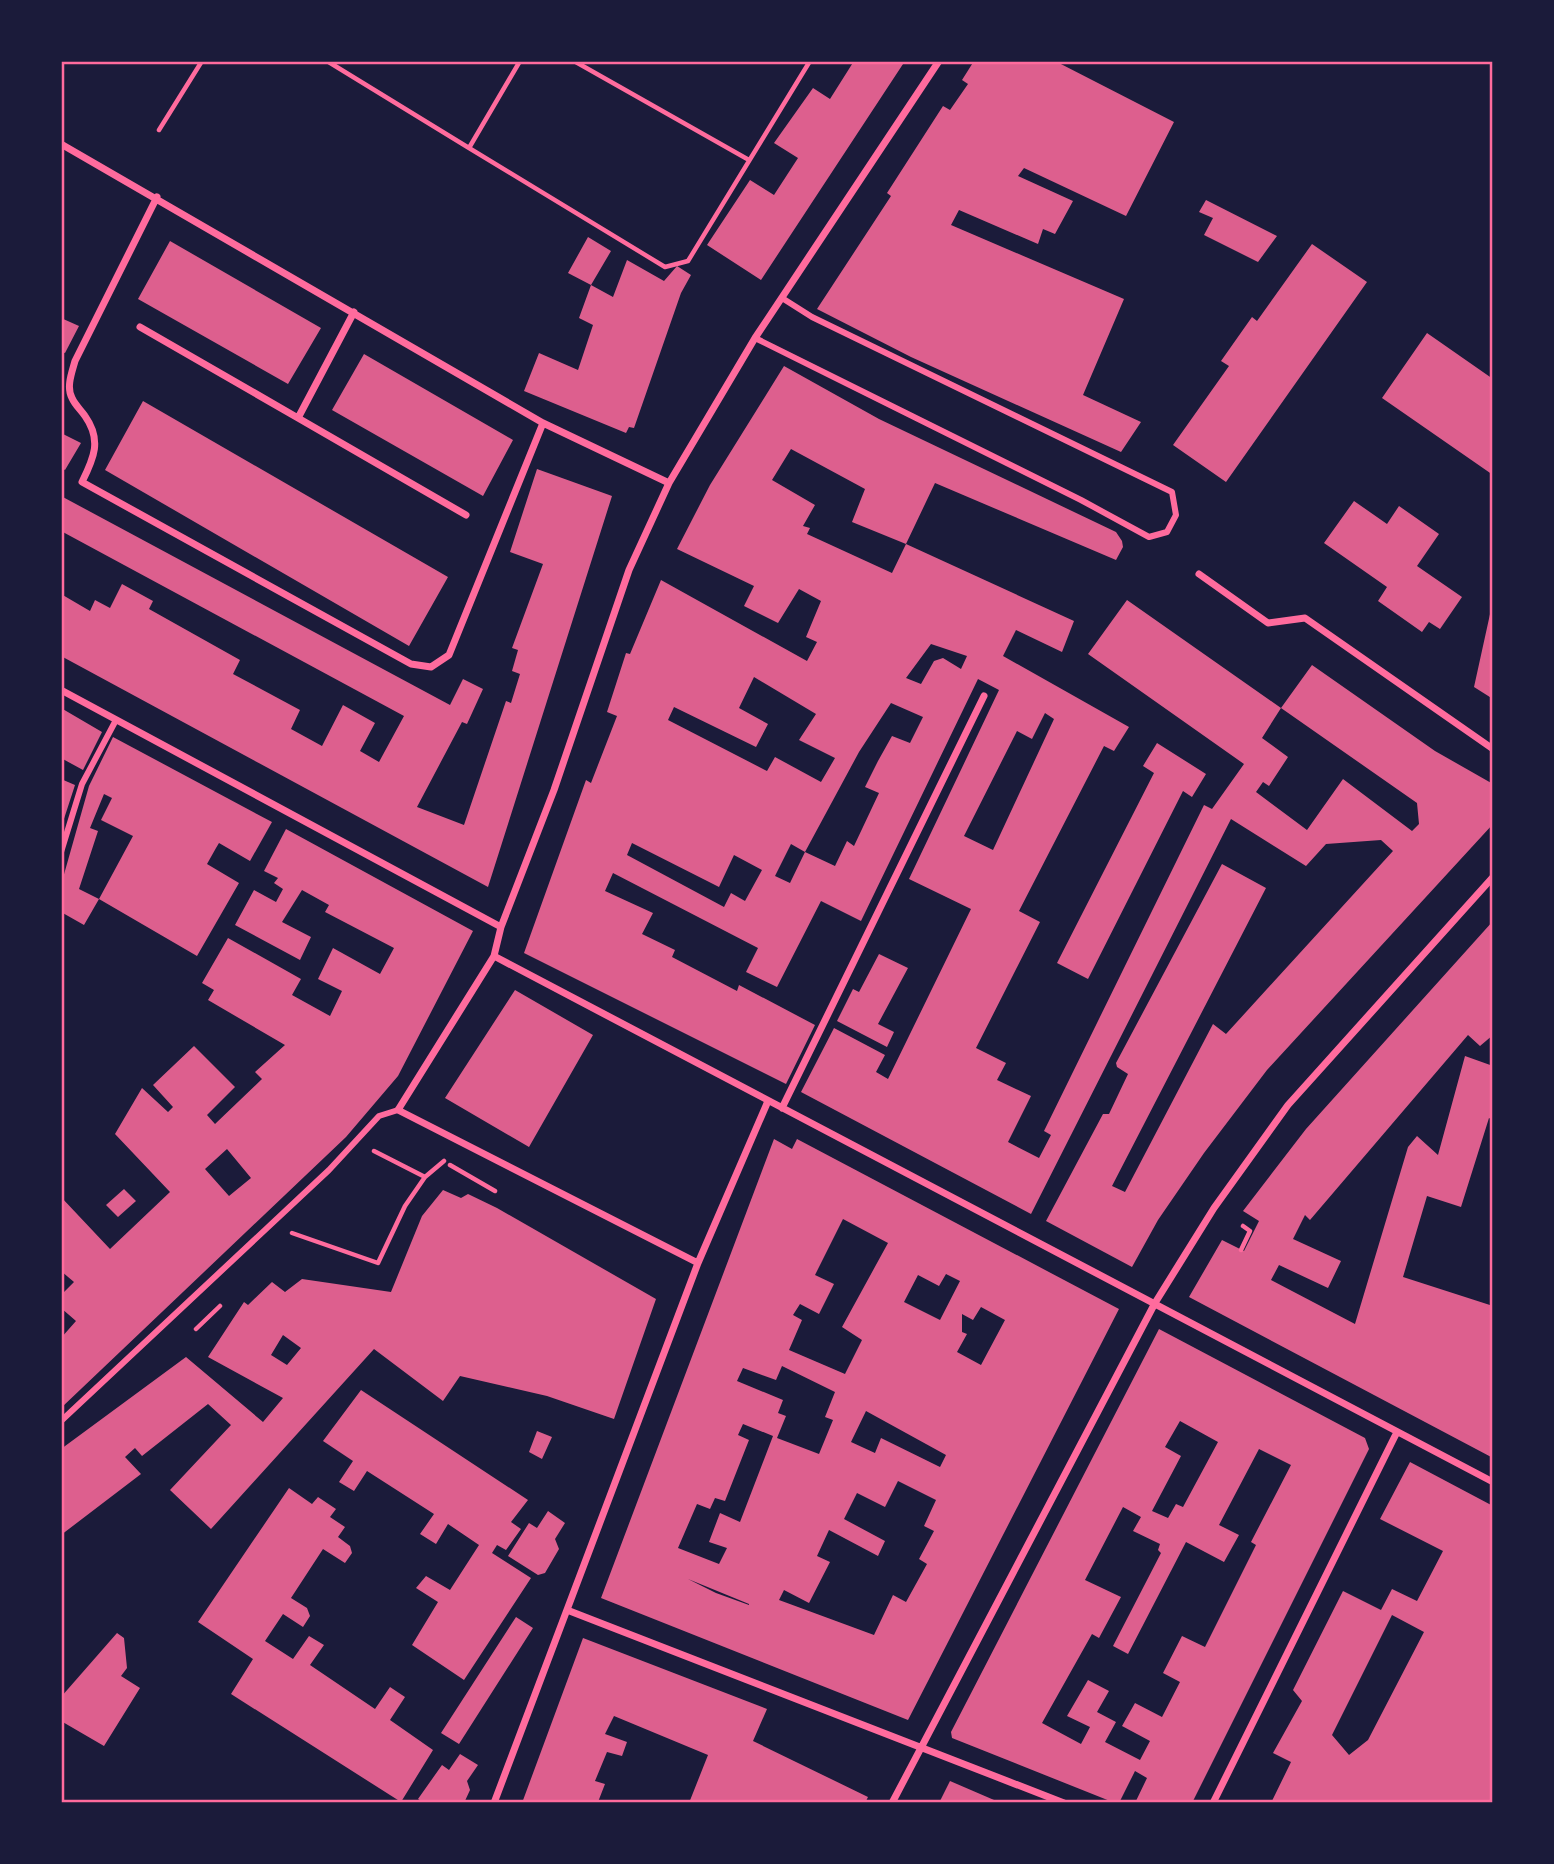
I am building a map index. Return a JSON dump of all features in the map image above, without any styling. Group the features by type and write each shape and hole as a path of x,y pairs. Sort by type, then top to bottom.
{"street":[{"path":"61,1421 329,1170 379,1116 398,1110 494,956 501,927 554,790 629,570 669,483 755,338 939,61"},
{"path":"61,144 158,197 543,423 669,483"},
{"path":"158,197 75,360 70,380 71,397 87,418 96,439 96,455 82,482 411,664 431,667 449,655 543,423"},
{"path":"755,338 1082,500 1149,537 1167,532 1176,515 1172,492 813,317 782,298"},
{"path":"298,418 354,312"},
{"path":"140,327 466,515"},
{"path":"1199,574 1268,623 1306,618 1493,749"},
{"path":"61,690 501,927"},
{"path":"782,1108 984,696"},
{"path":"61,852 82,784 116,720"},
{"path":"892,1803 1155,1303 1214,1208 1288,1105 1493,877"},
{"path":"494,956 1493,1482"},
{"path":"494,1803 698,1263 768,1101"},
{"path":"398,1110 698,1263"},
{"path":"1213,1803 1397,1432"},
{"path":"567,1610 1064,1803"}],"path":[{"path":"159,130 202,61"},
{"path":"327,61 665,267 688,261 810,61"},
{"path":"469,148 520,61"},
{"path":"573,61 749,160"},
{"path":"370,1149 425,1177"},
{"path":"292,1233 378,1262 405,1206 425,1177 444,1161"},
{"path":"1241,1250 1250,1231 1243,1226"}],"building":[{"path":"854,61 905,61 761,280 707,245 750,180 774,195 798,158 774,143 813,88 830,99"},
{"path":"974,61 1055,61 1174,122 1126,216 1024,168 1018,176 1073,201 1055,234 1043,229 1038,244 959,210 951,225 1124,299 1083,395 1141,422 1121,452 911,357 817,309 891,196 887,193 943,106 950,110 968,84 962,80"},
{"path":"1206,200 1277,236 1258,262 1204,235 1213,218 1199,212"},
{"path":"588,237 611,251 591,285 568,273"},
{"path":"170,241 321,328 288,384 138,299"},
{"path":"1312,244 1367,282 1226,482 1173,445 1229,366 1221,361 1252,317 1257,321"},
{"path":"627,260 664,281 677,266 691,275 681,293 634,428 629,427 626,433 524,391 539,353 578,370 593,325 579,318 591,285 613,297"},
{"path":"61,318 79,326 65,353 61,352"},
{"path":"1427,333 1493,379 1493,475 1382,398"},
{"path":"364,354 513,440 483,496 332,410"},
{"path":"784,366 879,419 1116,532 1122,541 1123,547 1116,560 935,483 906,544 1074,621 1062,652 1016,630 1003,656 1129,727 1114,751 1104,746 1019,911 1040,922 976,1048 1006,1063 997,1080 1031,1096 1008,1142 1039,1158 1051,1135 1044,1131 1204,805 1212,809 1244,764 1088,654 1127,600 1281,708 1312,665 1435,751 1493,784 1493,824 1267,1070 1204,1153 1158,1220 1132,1267 1046,1221 1103,1114 1109,1114 1128,1074 1117,1067 1116,1063 1222,864 1266,888 1112,1186 1125,1192 1213,1024 1226,1034 1393,851 1381,840 1326,844 1306,866 1231,819 1031,1214 801,1092 834,1028 885,1055 876,1072 888,1079 971,909 909,879 999,690 978,679 861,921 821,901 777,987 746,972 758,948 613,873 605,891 653,913 642,934 675,950 672,957 737,991 739,985 815,1025 786,1084 524,953 586,780 591,783 617,716 607,712 626,653 630,654 661,580 807,661 817,642 806,637 821,601 799,589 778,623 744,606 754,586 677,549 710,485","holes":["791,449 865,489 852,522 906,544 892,573 807,534 810,528 803,526 815,505 772,480","931,644 967,656 961,669 943,658 934,661 921,684 906,678","754,677 816,714 799,740 835,758 821,782 775,757 767,771 668,720 674,707 756,747 768,724 739,708","891,703 923,717 910,743 892,736 865,787 879,793 854,846 847,841 835,866 805,852 859,752","1281,708 1417,803 1419,824 1412,831 1343,779 1307,830 1256,792 1263,782 1269,786 1288,757 1262,738","1045,713 1054,719 993,850 964,836 1017,731 1032,739","632,843 719,887 734,855 762,870 745,901 731,893 724,907 627,855","791,844 805,852 790,883 775,876"]},
{"path":"143,401 448,577 409,646 105,470"},
{"path":"61,433 81,443 65,470 61,468"},
{"path":"537,469 612,496 488,887 61,656 61,594 90,611 95,600 110,608 122,584 153,601 149,609 240,660 233,674 300,710 291,729 322,746 343,705 375,723 360,751 379,762 404,716 61,531 61,496 450,705 463,679 483,689 467,724 462,722 417,807 464,825 506,701 511,703 520,674 512,671 518,650 512,648 543,564 510,552"},
{"path":"1354,501 1387,524 1399,506 1439,534 1417,566 1462,597 1440,629 1429,622 1422,632 1378,601 1387,587 1324,543"},
{"path":"1493,605 1493,699 1474,687"},
{"path":"61,708 102,732 83,770 61,758"},
{"path":"113,737 272,822 250,861 219,843 207,864 239,883 197,956 99,899 84,925 61,912 61,885 89,786","holes":["104,794 112,798 101,820 133,836 99,899 79,889 98,831 90,828"]},
{"path":"1157,743 1206,774 1192,797 1183,791 1088,979 1057,963 1154,773 1143,766"},
{"path":"61,779 75,785 62,825 61,825"},
{"path":"286,829 473,931 398,1076 346,1137 61,1408 61,1338 76,1321 61,1308 61,1295 74,1282 61,1271 61,1197 110,1249 170,1192 115,1134 142,1088 168,1112 173,1107 153,1085 194,1046 235,1087 207,1115 215,1124 262,1079 255,1072 285,1045 208,1000 214,990 202,983 228,938 301,979 292,995 330,1016 342,991 318,979 333,948 380,974 394,948 325,912 329,905 302,890 282,922 311,937 300,960 235,925 254,890 276,902 283,889 274,883 278,878 264,871","holes":["227,1149 251,1178 229,1196 205,1169"]},
{"path":"1493,921 1493,1035 1480,1046 1468,1035 1310,1220 1305,1215 1293,1239 1341,1261 1328,1288 1279,1265 1271,1280 1355,1324 1408,1147 1417,1136 1438,1155 1465,1056 1493,1066 1493,1120 1489,1118 1461,1207 1427,1196 1403,1277 1493,1306 1493,1458 1189,1297 1222,1240 1244,1251 1259,1221 1243,1211 1306,1129"},
{"path":"879,954 908,968 878,1024 894,1032 887,1047 837,1021 853,989 859,992"},
{"path":"515,990 593,1035 529,1147 445,1098"},
{"path":"774,1139 792,1149 797,1139 1119,1309 908,1720 601,1598","holes":["843,1219 888,1243 842,1327 862,1340 845,1374 789,1350 802,1320 793,1315 800,1304 819,1314 834,1284 815,1275","946,1274 960,1281 940,1320 904,1302 918,1275 939,1286","981,1307 1005,1320 981,1365 957,1352 967,1334 962,1332 962,1314 973,1320","782,1366 835,1392 825,1417 833,1420 819,1454 777,1438 786,1416 778,1413 783,1400 737,1381 743,1368 776,1380","866,1411 946,1455 940,1467 881,1438 875,1453 851,1442","743,1424 773,1436 740,1522 720,1513 709,1542 727,1548 719,1564 678,1548 697,1504 710,1509 715,1498 725,1501 749,1440 738,1435","898,1481 936,1500 924,1526 934,1531 919,1559 927,1564 906,1602 893,1595 874,1635 779,1600 784,1590 809,1603 830,1562 817,1556 829,1530 878,1556 885,1541 844,1519 857,1493 885,1507","688,1579 749,1604 716,1593"]},
{"path":"124,1189 136,1201 118,1217 106,1205"},
{"path":"443,1190 461,1198 468,1194 656,1299 614,1419 547,1396 460,1376 443,1401 374,1349 211,1529 170,1490 231,1425 208,1404 142,1456 135,1448 125,1457 141,1474 61,1535 61,1449 186,1357 263,1422 283,1398 208,1357 244,1302 248,1305 272,1282 285,1292 302,1279 391,1292 422,1216","holes":["283,1335 301,1348 287,1365 271,1355"]},
{"path":"1159,1329 1365,1438 1369,1449 1192,1803 1135,1803 1147,1778 1135,1771 1119,1803 1115,1803 952,1738 951,1732","holes":["1180,1421 1218,1442 1183,1507 1176,1504 1168,1518 1152,1511 1181,1456 1165,1447","1259,1449 1291,1465 1251,1542 1256,1545 1205,1647 1182,1636 1163,1673 1180,1682 1162,1717 1135,1703 1122,1726 1150,1741 1140,1760 1105,1742 1116,1722 1097,1712 1109,1691 1088,1680 1067,1716 1090,1727 1081,1744 1042,1723 1092,1634 1099,1638 1121,1597 1085,1580 1123,1507 1141,1517 1133,1531 1160,1544 1158,1550 1161,1553 1113,1646 1128,1654 1186,1542 1224,1562 1239,1535 1219,1525"]},
{"path":"361,1390 528,1500 511,1522 521,1529 506,1550 497,1545 492,1553 531,1578 464,1680 412,1645 438,1602 416,1588 426,1576 450,1590 479,1545 448,1524 436,1544 420,1534 434,1514 367,1471 354,1491 339,1482 353,1461 323,1441"},
{"path":"537,1431 552,1437 542,1459 529,1452"},
{"path":"1410,1462 1493,1506 1493,1803 1271,1803 1291,1762 1273,1753 1302,1701 1293,1690 1343,1591 1381,1610 1392,1589 1417,1601 1443,1551 1380,1519","holes":["1392,1615 1424,1632 1368,1740 1349,1755 1332,1735"]},
{"path":"289,1488 312,1504 318,1497 336,1509 330,1517 345,1527 338,1537 350,1546 352,1553 345,1563 323,1549 291,1598 307,1608 310,1616 303,1627 283,1614 265,1641 293,1659 309,1636 324,1645 310,1665 375,1709 390,1687 405,1697 390,1720 433,1750 401,1802 231,1694 253,1659 198,1622"},
{"path":"548,1511 565,1523 555,1539 559,1549 545,1573 538,1575 508,1556 529,1523 537,1528"},
{"path":"516,1617 533,1628 459,1744 441,1733"},
{"path":"117,1633 124,1638 127,1668 121,1676 140,1688 104,1746 61,1721 61,1697"},
{"path":"583,1638 767,1709 753,1741 868,1797 865,1803 689,1803 708,1755 614,1716 605,1734 627,1742 622,1756 607,1752 595,1781 605,1784 598,1802 522,1803"},
{"path":"460,1754 478,1765 467,1781 470,1790 464,1803 424,1803 418,1799 442,1765 449,1770"},
{"path":"950,1781 1001,1803 939,1803"}]}
